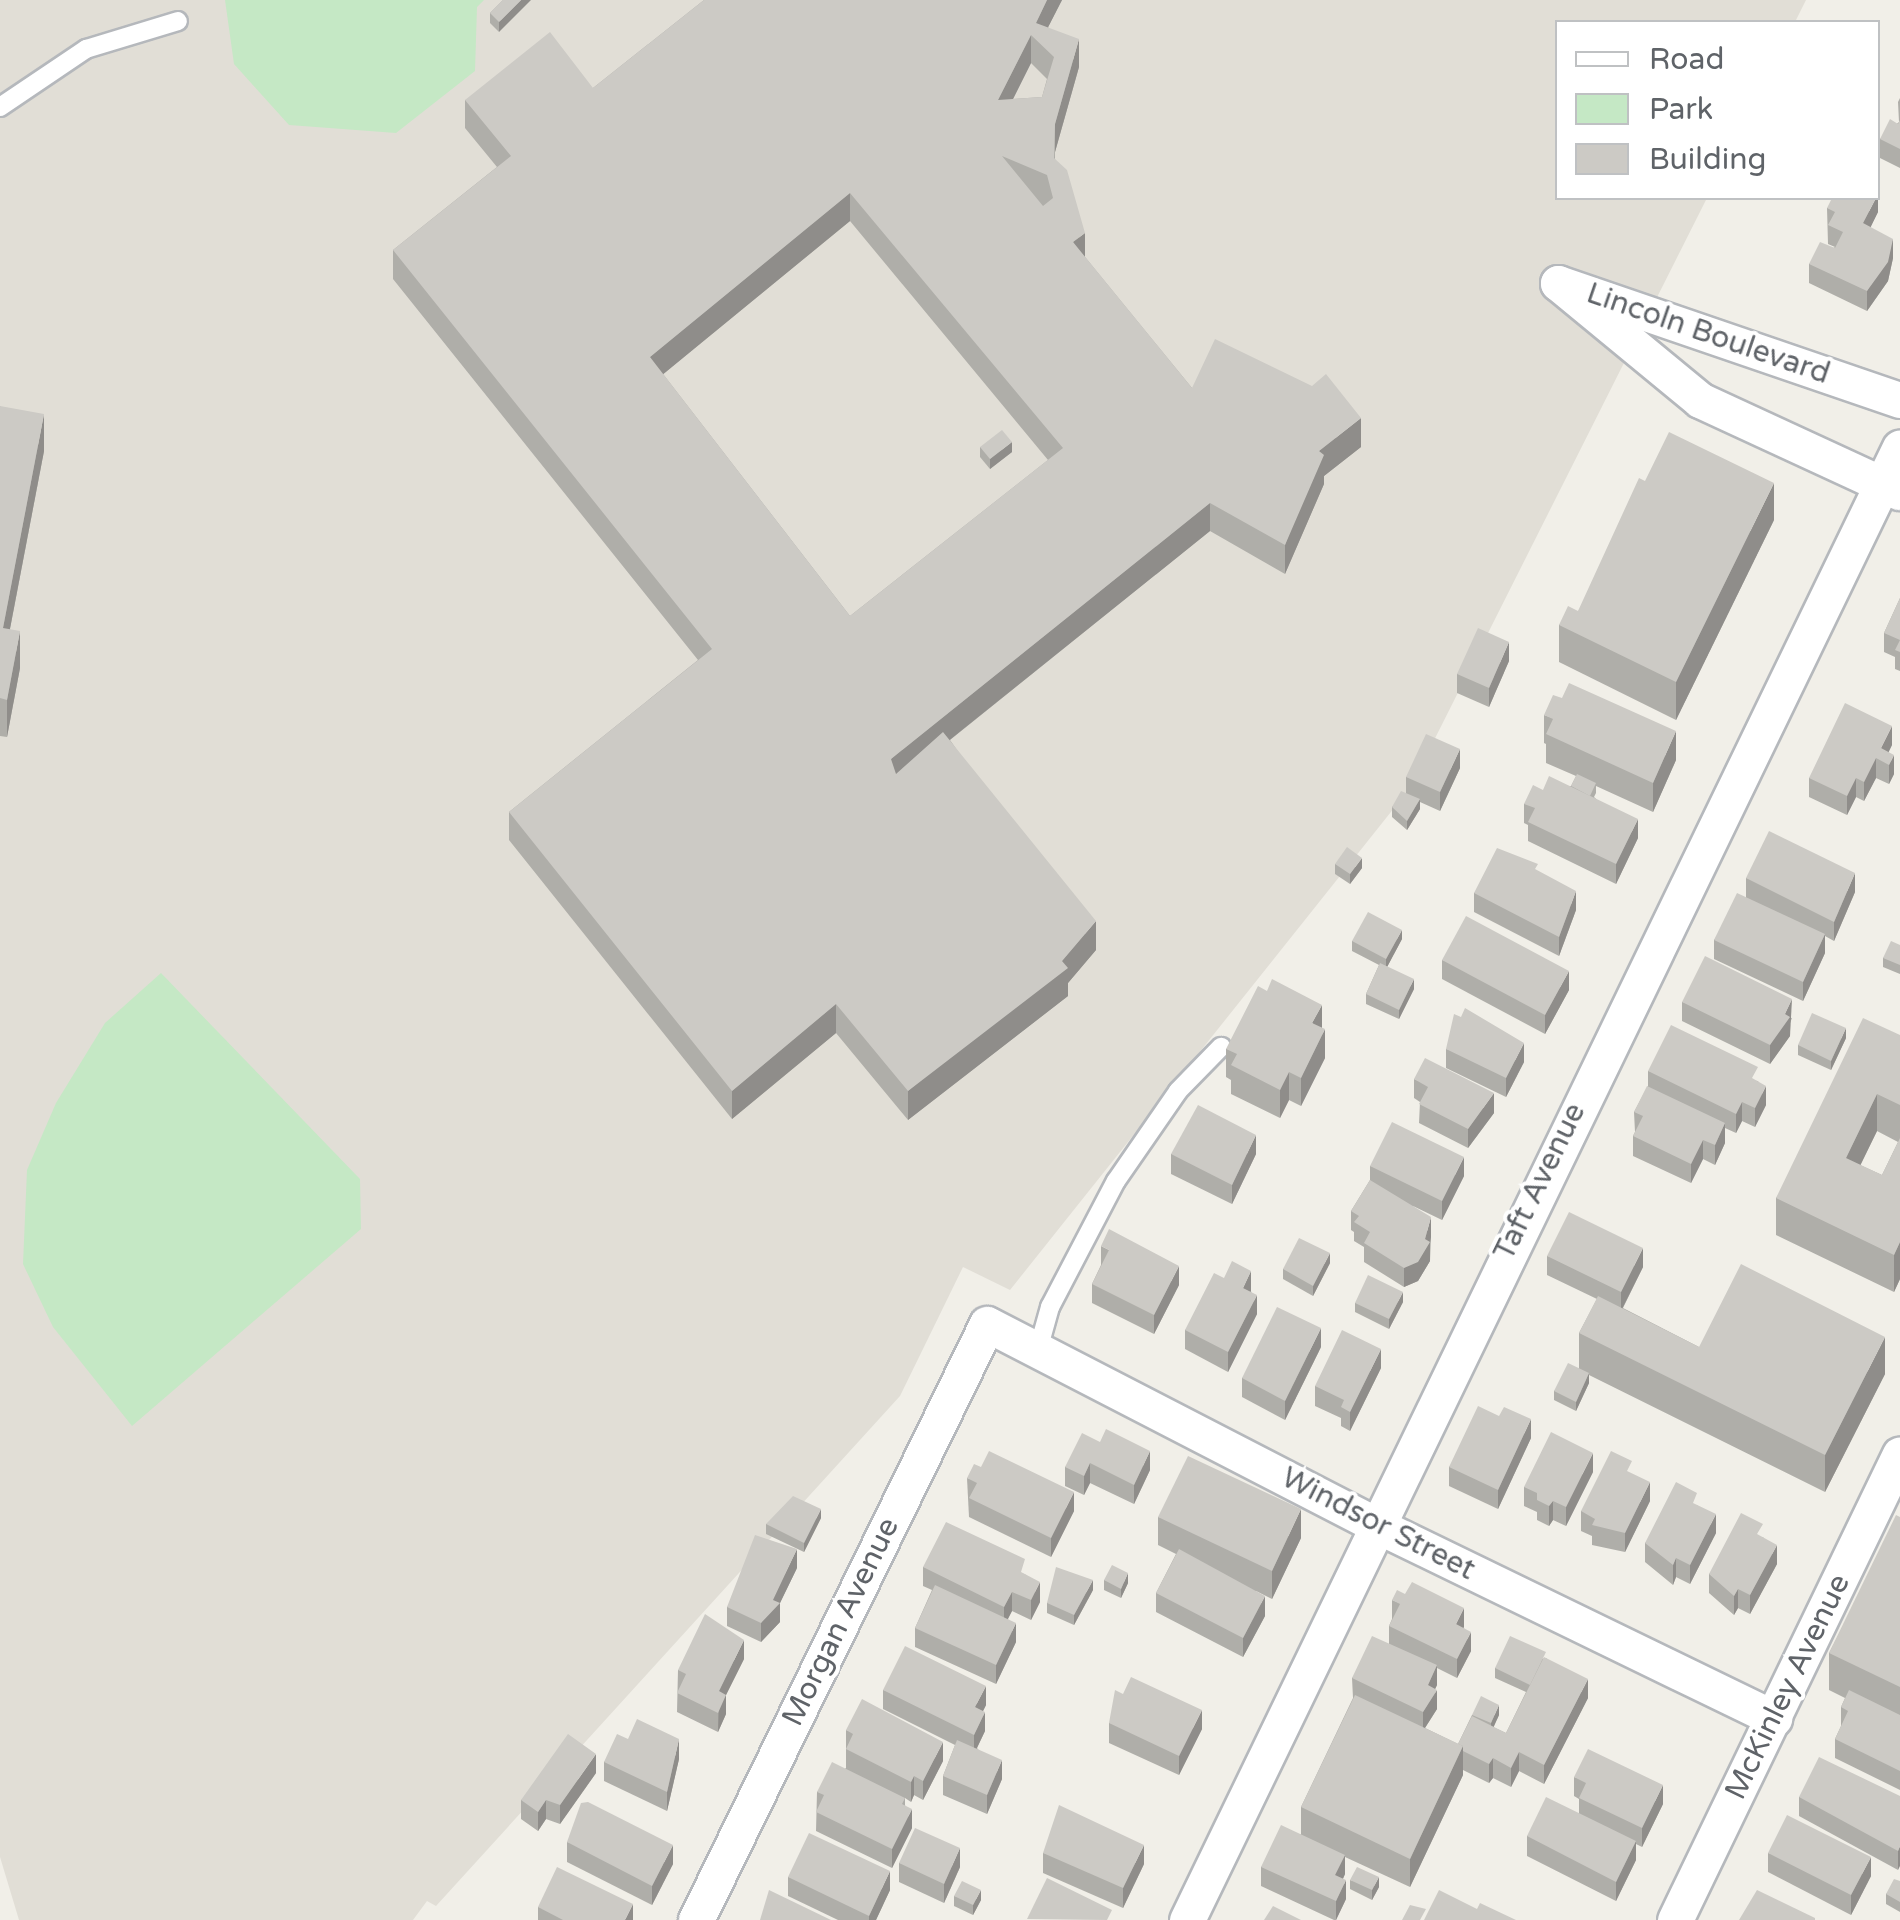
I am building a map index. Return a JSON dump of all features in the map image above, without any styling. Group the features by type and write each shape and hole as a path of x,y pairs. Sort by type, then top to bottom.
{"street":[{"name":"Lincoln Boulevard","path":"1890,488 1700,400 1558,283 1900,400"},
{"name":"Taft Avenue","path":"1187,1920 1374,1524 1890,488 1900,447"},
{"name":"Windsor Street","path":"986,1324 1374,1524 1774,1718"},
{"name":"Morgan Avenue","path":"696,1920 986,1324"},
{"name":"McKinley Avenue","path":"1675,1920 1900,1454"}],"lane":[{"path":"0,107 86,49 178,22"},
{"path":"1038,1350 1050,1307 1116,1181 1178,1091 1221,1046"}],"shaded area":[{"path":"0,0 1806,0 1796,20 1555,20 1555,200 1706,200 1410,788 1010,1290 963,1267 900,1396 436,1906 427,1901 413,1920 19,1920 0,1857"}],"green space":[{"path":"225,0 484,0 477,7 475,71 396,133 289,125 234,64"},
{"path":"161,973 360,1179 361,1229 132,1426 53,1327 23,1264 27,1170 56,1103 105,1023"}],"building":[{"path":"503,0 521,0 499,22 490,13"},
{"path":"704,0 1047,0 1036,23 1079,39 1055,124 1054,158 1067,170 1085,233 1073,242 1192,388 1215,339 1312,386 1326,374 1361,418 1319,451 1324,455 1285,545 1210,503 891,759 896,774 943,732 1096,921 1062,961 1068,968 908,1091 836,1004 732,1091 509,812 712,649 393,250 511,156 465,100 550,32 593,88","holes":["1031,35 1054,57 1042,97 998,100","1002,156 1047,175 1053,198 1043,206","850,193 1063,448 850,616 650,357"]},
{"path":"1890,119 1898,124 1900,120 1900,149 1880,139"},
{"path":"1831,200 1875,200 1863,223 1893,239 1888,262 1867,291 1809,264 1820,242 1835,248 1843,232 1828,225 1835,212 1827,208"},
{"path":"0,406 44,414 3,628 20,631 7,700 0,698"},
{"path":"1002,430 1012,442 990,459 980,447"},
{"path":"1669,432 1774,483 1676,682 1559,625 1568,606 1578,611 1639,478 1645,481"},
{"path":"1900,598 1900,640 1884,633"},
{"path":"1478,628 1509,642 1489,688 1457,674"},
{"path":"1569,683 1676,731 1653,783 1546,734 1553,719 1544,715 1553,695 1562,698"},
{"path":"1845,703 1892,726 1881,748 1894,755 1889,765 1876,758 1864,782 1856,778 1847,796 1809,778"},
{"path":"1426,734 1460,749 1440,792 1406,777"},
{"path":"1577,774 1596,783 1590,796 1571,786"},
{"path":"1549,776 1638,819 1616,864 1528,822 1535,808 1524,804 1533,785 1543,790"},
{"path":"1401,791 1420,799 1407,821 1392,807"},
{"path":"1769,831 1855,873 1834,922 1746,878"},
{"path":"1347,847 1362,858 1350,874 1335,864"},
{"path":"1497,848 1538,864 1535,869 1576,891 1559,937 1474,893"},
{"path":"1737,893 1825,934 1803,982 1714,940"},
{"path":"1368,912 1402,930 1386,959 1352,941"},
{"path":"1466,916 1569,971 1545,1015 1442,960"},
{"path":"1891,941 1900,945 1900,965 1883,958"},
{"path":"1705,956 1792,999 1785,1014 1790,1017 1770,1045 1682,1002"},
{"path":"1380,963 1414,979 1399,1010 1366,994"},
{"path":"1272,979 1322,1005 1312,1023 1325,1029 1301,1078 1289,1072 1280,1090 1231,1065 1237,1054 1226,1049 1258,986 1267,991"},
{"path":"1465,1008 1524,1043 1506,1078 1446,1049 1454,1014 1461,1017"},
{"path":"1812,1013 1846,1028 1831,1061 1798,1045"},
{"path":"1863,1018 1900,1035 1900,1105 1877,1094 1846,1158 1882,1175 1900,1138 1900,1242 1894,1255 1776,1198"},
{"path":"1671,1025 1758,1067 1752,1078 1766,1086 1755,1108 1742,1102 1736,1114 1648,1071"},
{"path":"1425,1058 1494,1093 1468,1129 1419,1104 1428,1087 1414,1079"},
{"path":"1647,1086 1725,1123 1715,1145 1703,1140 1691,1164 1633,1136 1643,1116 1634,1112"},
{"path":"1198,1105 1256,1135 1232,1185 1171,1154"},
{"path":"1392,1122 1464,1157 1442,1201 1370,1166"},
{"path":"1370,1180 1431,1217 1425,1239 1430,1242 1418,1262 1404,1268 1364,1243 1370,1232 1354,1222 1359,1216 1351,1211"},
{"path":"1569,1212 1643,1248 1621,1292 1547,1256"},
{"path":"1109,1229 1179,1266 1154,1315 1092,1284 1109,1250 1101,1246"},
{"path":"1299,1238 1330,1253 1313,1286 1283,1269"},
{"path":"1232,1261 1251,1271 1243,1288 1257,1295 1228,1352 1185,1330 1214,1273 1224,1278"},
{"path":"1741,1264 1885,1337 1825,1455 1579,1333 1598,1296 1699,1347"},
{"path":"1368,1275 1403,1292 1389,1319 1355,1303"},
{"path":"1277,1307 1321,1328 1285,1401 1242,1378"},
{"path":"1342,1330 1381,1349 1350,1412 1341,1407 1344,1400 1315,1386"},
{"path":"1568,1363 1589,1373 1576,1402 1554,1391"},
{"path":"1478,1406 1499,1416 1504,1407 1531,1419 1498,1490 1449,1467"},
{"path":"1106,1429 1150,1451 1134,1485 1090,1463 1084,1476 1065,1467 1082,1433 1100,1442"},
{"path":"1551,1432 1593,1453 1566,1507 1553,1501 1549,1506 1537,1500 1537,1493 1524,1487"},
{"path":"989,1451 1074,1492 1051,1538 969,1498 977,1483 967,1478 974,1464 981,1467"},
{"path":"1611,1451 1632,1461 1627,1471 1650,1482 1625,1533 1592,1525 1595,1519 1581,1511"},
{"path":"1188,1456 1301,1509 1272,1571 1158,1517"},
{"path":"1676,1482 1697,1493 1693,1503 1716,1514 1690,1565 1676,1558 1673,1565 1645,1543"},
{"path":"793,1496 821,1509 804,1543 766,1524"},
{"path":"1741,1513 1763,1524 1757,1534 1777,1545 1750,1595 1738,1589 1734,1596 1709,1574"},
{"path":"1896,1515 1900,1517 1900,1687 1829,1653"},
{"path":"946,1522 1025,1559 1021,1572 1040,1582 1031,1600 1012,1592 1004,1607 923,1567"},
{"path":"755,1535 797,1549 773,1600 780,1603 761,1623 727,1607"},
{"path":"1179,1549 1265,1596 1243,1638 1156,1593"},
{"path":"1112,1565 1128,1573 1121,1589 1104,1580"},
{"path":"1056,1567 1093,1580 1074,1615 1047,1603"},
{"path":"1412,1582 1464,1608 1456,1624 1471,1632 1457,1659 1389,1626 1400,1604 1392,1600 1397,1590 1405,1594"},
{"path":"935,1585 1016,1623 996,1665 915,1628"},
{"path":"705,1614 744,1640 719,1691 726,1695 718,1713 677,1693 686,1674 678,1670"},
{"path":"1372,1636 1437,1665 1428,1685 1437,1690 1423,1712 1352,1678"},
{"path":"1510,1636 1546,1652 1530,1685 1495,1668"},
{"path":"905,1646 986,1686 975,1707 985,1712 974,1735 883,1690"},
{"path":"1544,1657 1588,1679 1544,1765 1519,1752 1511,1768 1493,1758 1489,1764 1463,1751 1458,1744 1472,1716 1506,1733"},
{"path":"1131,1677 1202,1710 1179,1756 1109,1723 1115,1690 1123,1694"},
{"path":"1849,1690 1900,1715 1900,1771 1835,1739 1848,1711 1841,1707"},
{"path":"1355,1695 1463,1746 1410,1859 1301,1807"},
{"path":"1481,1696 1499,1705 1491,1723 1472,1715"},
{"path":"862,1699 943,1742 923,1781 914,1776 911,1782 846,1749 853,1734 846,1730"},
{"path":"637,1719 679,1739 667,1792 604,1762 617,1734 628,1739"},
{"path":"568,1734 596,1754 560,1805 546,1800 538,1812 521,1800"},
{"path":"957,1740 1002,1760 987,1795 943,1776"},
{"path":"1588,1749 1663,1785 1642,1828 1579,1798 1586,1783 1574,1777"},
{"path":"1819,1757 1900,1796 1898,1851 1799,1797"},
{"path":"832,1762 905,1798 902,1804 912,1809 892,1849 816,1812 824,1795 817,1792"},
{"path":"1546,1797 1636,1841 1616,1882 1527,1836"},
{"path":"588,1802 673,1845 652,1886 567,1842 581,1803"},
{"path":"1059,1805 1144,1845 1123,1888 1043,1853"},
{"path":"1787,1815 1871,1857 1851,1895 1768,1853"},
{"path":"1281,1825 1345,1855 1335,1875 1346,1880 1336,1901 1261,1867"},
{"path":"915,1828 960,1848 944,1884 899,1863"},
{"path":"809,1833 890,1871 869,1916 788,1877"},
{"path":"557,1867 633,1904 625,1920 563,1920 538,1907"},
{"path":"1357,1867 1379,1877 1372,1890 1350,1880"},
{"path":"1047,1878 1112,1910 1107,1920 1027,1919"},
{"path":"1894,1879 1900,1881 1900,1902 1886,1894"},
{"path":"962,1881 981,1890 973,1905 954,1896"},
{"path":"769,1890 831,1920 760,1920"},
{"path":"1439,1890 1477,1909 1480,1903 1516,1920 1424,1920"},
{"path":"1757,1890 1815,1918 1815,1920 1739,1920"},
{"path":"1410,1905 1426,1909 1420,1920 1402,1920"},
{"path":"1273,1906 1301,1920 1264,1920"}]}
